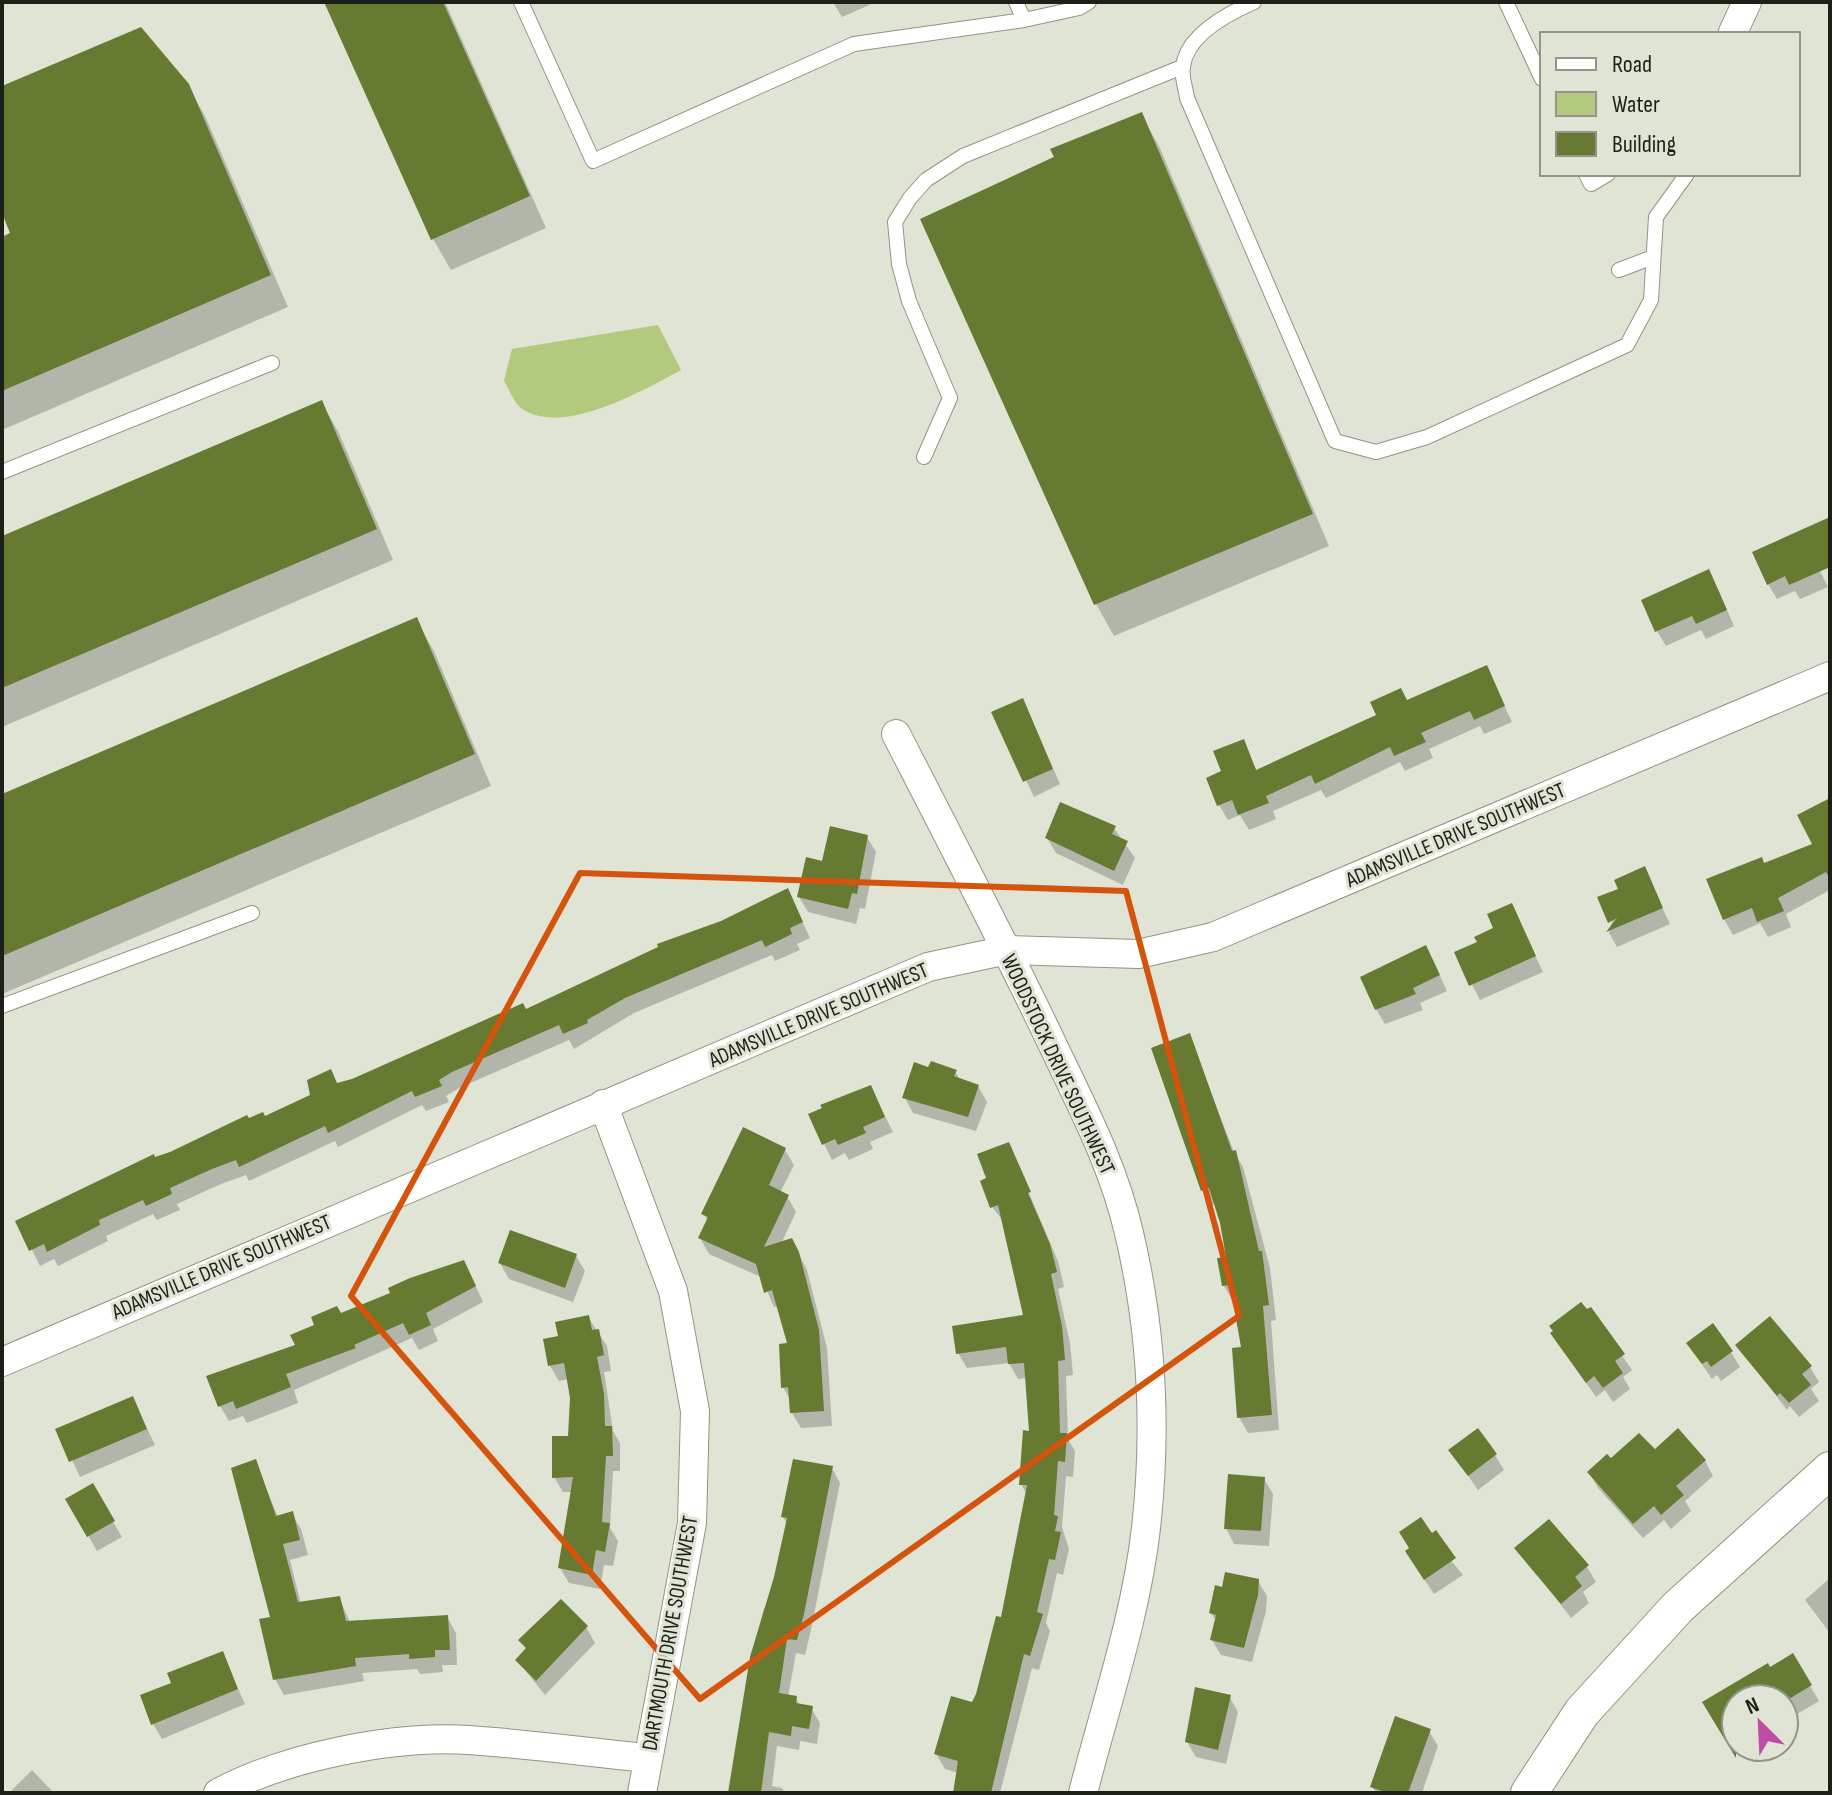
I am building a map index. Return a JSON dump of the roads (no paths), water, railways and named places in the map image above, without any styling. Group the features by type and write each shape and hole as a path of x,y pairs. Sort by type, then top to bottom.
{"street":[{"path":"1733,32 1747,2"},
{"name":"ADAMSVILLE DRIVE SOUTHWEST","path":"2,1362 928,967 1007,950 1138,954 1213,937 1830,676"},
{"name":"WOODSTOCK DRIVE SOUTHWEST","path":"896,734 1007,950 1104,1153 1129,1231 1146,1325 1153,1420 1146,1529 1130,1610 1083,1793"},
{"name":"DARTMOUTH DRIVE SOUTHWEST","path":"603,1104 673,1291 695,1411 692,1523 646,1758 642,1793"},
{"path":"1529,1793 1582,1712 1678,1607 1830,1470"},
{"path":"218,1793 294,1763 358,1747 465,1740 646,1758"}],"lane":[{"path":"521,2 593,161 854,44 1024,20 1079,8 1089,2"},
{"path":"1016,2 1024,20"},
{"path":"1254,2 1218,18 1187,53 1182,67 1187,98 1335,441 1376,452 1427,437 1627,345 1651,300 1656,217 1686,176"},
{"path":"1506,2 1540,75"},
{"path":"924,457 950,398 909,301 899,264 895,222 910,198 926,180 963,156 1182,67"},
{"path":"1587,176 1591,184 1605,176"},
{"path":"1619,270 1653,257"},
{"path":"2,472 272,363"},
{"path":"2,1006 252,913"}],"water":[{"path":"658,325 681,370 602,408 558,418 538,416 518,406 504,381 512,349"}]}
